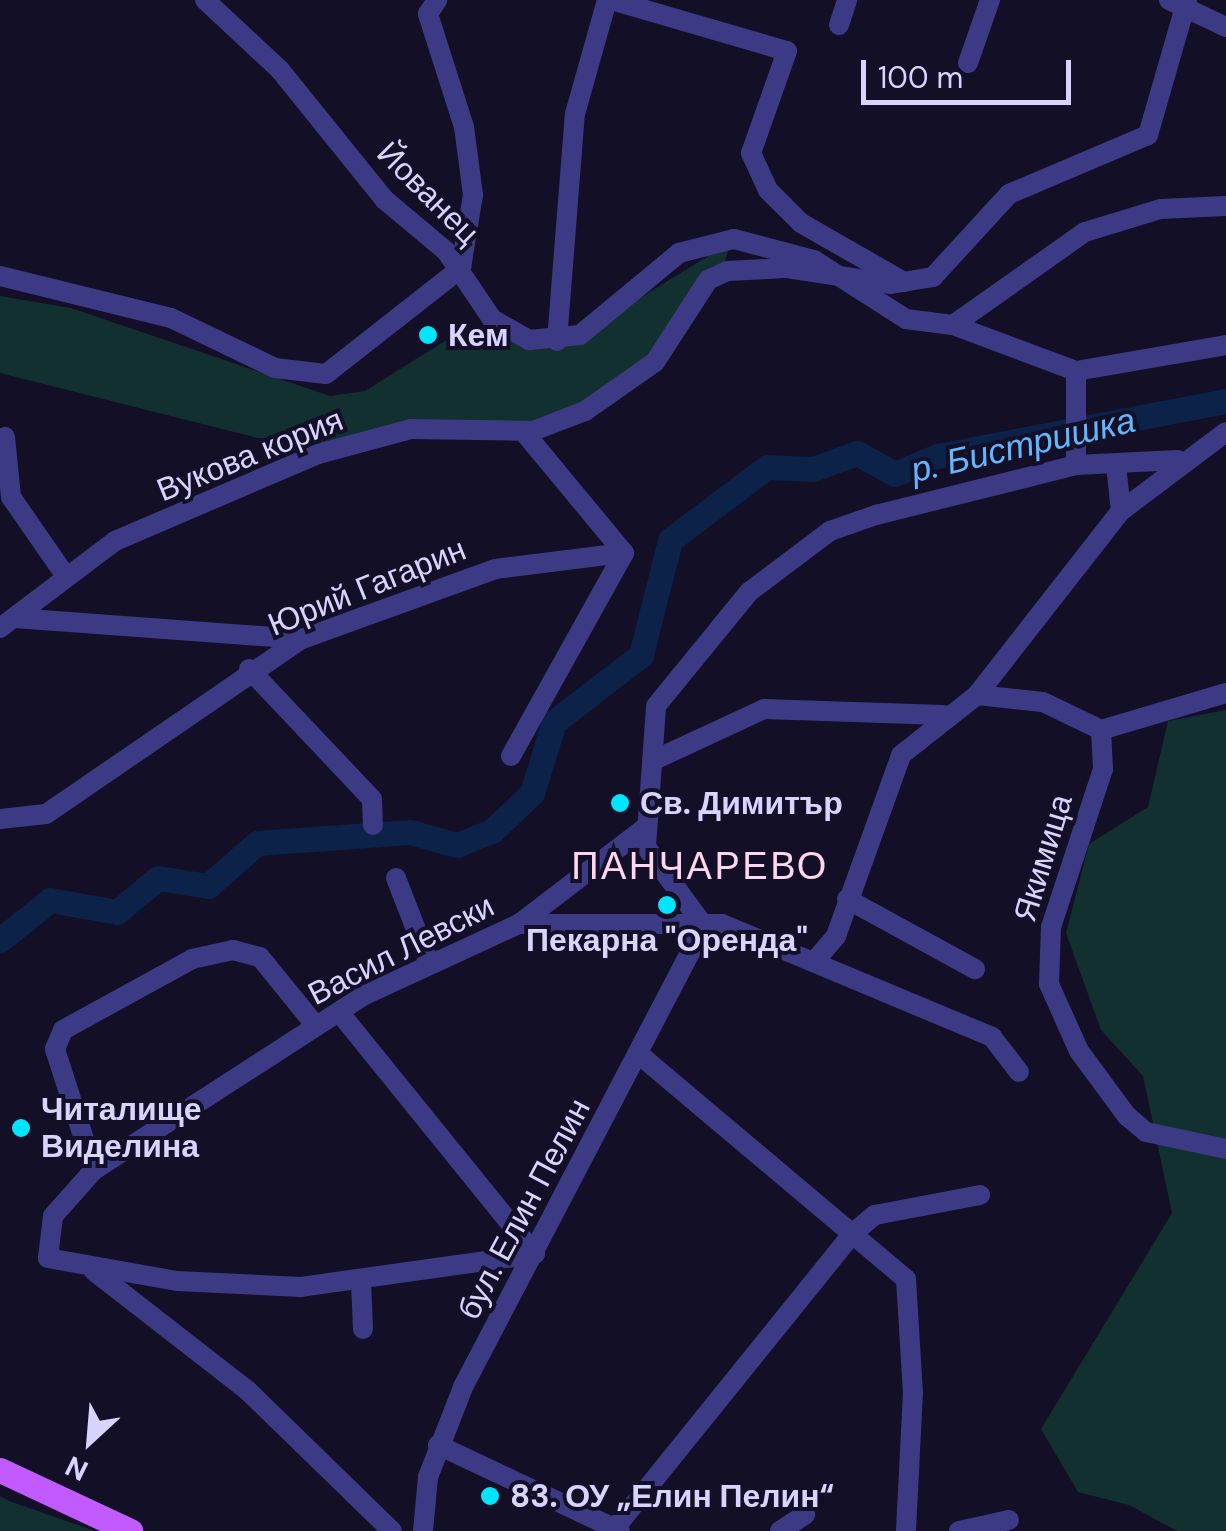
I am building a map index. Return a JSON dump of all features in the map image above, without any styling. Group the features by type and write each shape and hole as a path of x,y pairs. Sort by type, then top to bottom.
{"main road":[{"path":"0,1470 98,1518"},
{"path":"0,1484 130,1531"}],"street":[{"name":"Йованец","path":"205,0 280,70 385,200 462,268 492,318 516,336 558,341"},
{"path":"558,341 575,114 609,0 787,51 751,153 768,190 801,223 909,284"},
{"path":"839,25 846,0"},
{"path":"968,63 990,0"},
{"path":"844,276 909,284 958,260 1009,194 1148,135 1181,2 1226,27"},
{"path":"0,276 172,318 274,368 326,374 462,268 471,178 427,5"},
{"path":"954,324 1085,232 1160,210 1226,206"},
{"path":"558,341 610,314 680,253 734,238 776,243 844,276 906,320 954,324 1076,371 1226,345"},
{"name":"Вукова кория","path":"8,623 65,575 115,542 318,454 411,429 523,430 628,384 654,362 708,280 727,271 844,276"},
{"path":"1076,371 1080,400 1077,456"},
{"path":"511,756 624,553 523,430"},
{"path":"818,957 847,899 885,780 943,715 977,694 1121,511 1178,460 1226,432"},
{"path":"5,437 11,497 65,575"},
{"path":"704,926 655,866 646,827 665,685 789,560 876,515 1077,456 1116,465 1178,460"},
{"path":"1116,465 1121,511"},
{"name":"Юрий Гагарин","path":"0,819 46,814 249,670 302,639 496,569 624,553"},
{"path":"8,623 302,639"},
{"path":"249,670 372,799 373,826"},
{"path":"977,694 1043,702 1101,730 1226,693"},
{"path":"652,761 764,709 943,715"},
{"name":"Якимица","path":"1101,730 1103,770 1051,927 1049,984 1080,1051 1127,1116 1146,1132 1226,1149"},
{"path":"519,924 646,827"},
{"path":"396,878 430,963"},
{"path":"847,899 975,969"},
{"name":"Васил Левски","path":"94,1270 48,1258 53,1216 94,1170 339,1012 430,963 519,924 704,926 818,957 992,1037 1019,1072"},
{"name":"бул. Елин Пелин","path":"423,1531 438,1446 534,1254 641,1056 682,954 704,926"},
{"path":"94,1170 55,1048 63,1030 192,959 233,950 270,966 316,1026"},
{"path":"339,1012 534,1254"},
{"path":"641,1056 852,1234 913,1296 906,1531"},
{"path":"438,1446 617,1529 852,1234 876,1215 980,1194"},
{"path":"94,1270 236,1286 360,1281 534,1254"},
{"path":"94,1270 247,1390 392,1531"},
{"path":"360,1281 364,1330"},
{"path":"780,1531 804,1515"},
{"path":"960,1531 1009,1520"}],"green space":[{"path":"731,242 722,270 652,360 533,431 332,444 258,438 0,373 0,296 71,308 330,396 365,391 448,339 580,335"},
{"path":"1226,710 1226,1531 1177,1531 1129,1505 1078,1492 1041,1429 1172,1213 1143,1076 1101,1030 1066,933 1089,844 1148,807 1168,721"},
{"path":"0,1496 9,1501 95,1531 0,1531"}],"waterway":[{"name":"р. Бистришка","path":"0,940 50,900 117,912 158,878 208,886 257,843 410,832 457,845 492,831 532,793 554,722 641,655 670,540 767,467 813,469 857,453 895,474 937,456 1226,401"}],"place":[{"name":"Кем","path":"428,335"},
{"name":"Св. Димитър","path":"620,803"},
{"name":"Пекарна \"Оренда\"","path":"667,905"},
{"name":"Читалище Виделина","path":"21,1128"},
{"name":"83. ОУ „Елин Пелин“","path":"490,1496"}],"district":[{"name":"ПАНЧАРЕВО","path":"700,867"}]}
